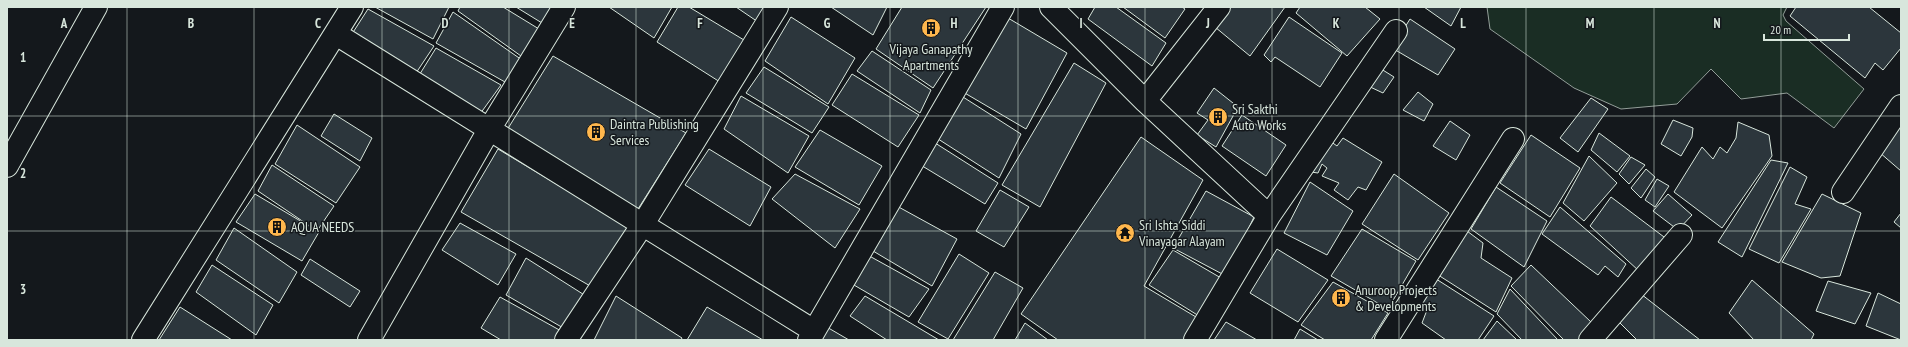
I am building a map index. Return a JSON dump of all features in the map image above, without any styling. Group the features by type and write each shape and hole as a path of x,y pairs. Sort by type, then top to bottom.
{"street":[{"path":"7,166 96,7"},
{"path":"143,340 352,7"},
{"path":"368,340 490,128 564,7"},
{"path":"566,340 643,224 777,7"},
{"path":"336,34 643,224 811,336 1004,7"},
{"path":"1051,7 1145,101 1269,216"},
{"path":"1145,101 1220,7"},
{"path":"1195,340 1269,216 1396,31"},
{"path":"1843,192 1901,106"},
{"path":"1386,340 1513,140"},
{"path":"1590,340 1681,235"}],"green space":[{"path":"1487,7 1787,7 1783,15 1786,21 1864,89 1834,128 1787,93 1741,99 1711,69 1677,104 1621,109 1574,88 1490,29"}],"building":[{"path":"375,7 449,7 433,39"},
{"path":"460,7 503,7 539,29 521,56 458,11"},
{"path":"516,7 551,7 542,23"},
{"path":"609,7 672,7 654,38"},
{"path":"678,7 689,7 744,40 720,82 657,42"},
{"path":"736,7 770,7 761,24"},
{"path":"831,7 887,7 873,35"},
{"name":"Vijaya Ganapathy Apartments","path":"902,7 986,7 933,88 876,49"},
{"path":"1095,7 1116,7 1166,43 1152,66 1088,19"},
{"path":"1123,7 1182,7 1185,9 1165,38"},
{"path":"1231,7 1285,7 1250,56 1215,27"},
{"path":"1300,7 1365,7 1380,19 1347,56 1296,13"},
{"path":"1424,7 1461,7 1451,26"},
{"path":"1796,7 1869,7 1901,33 1901,48 1883,70 1875,63 1865,78 1790,16"},
{"path":"368,9 434,46 414,76 350,37"},
{"path":"453,12 522,60 505,82 436,43"},
{"path":"791,17 855,58 828,104 765,61"},
{"path":"1289,17 1342,53 1320,87 1275,57 1271,62 1264,55"},
{"path":"1008,18 1067,53 1026,129 963,92"},
{"path":"1410,19 1455,49 1438,75 1392,48"},
{"path":"436,48 501,85 480,114 418,77"},
{"path":"872,51 931,90 920,113 857,71"},
{"name":"Daintra Publishing Services","path":"553,56 686,133 638,209 507,130"},
{"path":"1074,63 1106,83 1040,207 1002,185"},
{"path":"764,67 829,107 812,133 746,93"},
{"path":"1378,67 1394,77 1383,93 1366,85"},
{"path":"852,74 919,115 898,147 832,105"},
{"name":"Sri Sakthi Auto Works","path":"1214,88 1238,107 1216,147 1197,135 1208,120 1197,113"},
{"path":"1418,92 1433,104 1424,121 1403,110"},
{"path":"741,96 809,136 788,173 724,129"},
{"path":"963,97 1021,134 999,178 935,137"},
{"path":"1591,98 1608,109 1578,152 1560,138"},
{"path":"334,114 372,138 360,161 321,136"},
{"path":"1242,115 1286,145 1266,176 1222,146"},
{"path":"1673,120 1693,128 1692,137 1681,156 1661,144"},
{"path":"1450,121 1470,135 1456,160 1433,146"},
{"path":"1738,122 1769,135 1772,156 1722,228 1674,192 1702,147 1713,159 1720,147 1727,153 1736,138"},
{"path":"1901,122 1901,171 1879,152"},
{"path":"297,125 360,167 336,203 275,164"},
{"path":"820,130 882,166 859,205 795,167"},
{"path":"1599,133 1630,156 1617,172 1591,150"},
{"path":"1531,135 1580,168 1550,217 1500,183"},
{"name":"Sri Ishta Siddi Vinayagar Alayam","path":"1141,137 1203,180 1144,286 1196,317 1184,340 1058,340 1021,314"},
{"path":"1343,138 1382,162 1366,190 1358,187 1348,200 1334,190 1339,183 1322,176 1327,168 1322,164 1318,173 1311,172 1330,141 1337,146"},
{"path":"932,141 998,183 985,204 919,164"},
{"path":"498,149 628,227 592,287 461,212"},
{"path":"709,149 771,187 750,226 685,185"},
{"path":"1589,156 1617,183 1584,221 1563,203"},
{"path":"1631,157 1645,165 1629,184 1619,174"},
{"path":"1771,160 1788,163 1742,257 1718,242"},
{"path":"272,165 334,206 317,231 258,191"},
{"path":"1790,167 1807,177 1795,204 1811,209 1779,263 1749,249"},
{"path":"1646,169 1655,177 1641,198 1631,188"},
{"path":"795,174 860,209 835,248 772,199"},
{"path":"1394,174 1449,213 1418,260 1362,224"},
{"path":"1657,179 1669,186 1655,207 1645,200"},
{"path":"1310,182 1353,211 1327,255 1284,233"},
{"path":"1496,187 1547,221 1524,267 1471,229"},
{"path":"1000,190 1029,207 1004,247 976,231"},
{"path":"1206,191 1254,217 1226,276 1173,248"},
{"name":"AQUA NEEDS","path":"255,194 319,232 302,261 236,222"},
{"path":"1668,194 1692,215 1678,230 1653,211"},
{"path":"1822,194 1861,213 1840,276 1821,278 1782,262"},
{"path":"1611,197 1668,240 1639,271 1590,226"},
{"path":"895,205 957,239 932,286 868,248"},
{"path":"1560,207 1626,264 1618,277 1605,266 1598,275 1542,234"},
{"path":"1901,213 1901,228 1894,222"},
{"path":"460,223 516,254 498,285 442,250"},
{"path":"234,228 297,272 279,303 216,260"},
{"path":"1463,228 1483,243 1481,258 1512,278 1496,312 1435,273"},
{"path":"1362,229 1416,261 1388,309 1331,276"},
{"path":"1277,249 1328,280 1298,322 1250,293"},
{"path":"1173,250 1221,278 1199,316 1149,285"},
{"path":"864,253 929,289 909,317 847,281"},
{"path":"959,254 989,273 948,339 918,322"},
{"path":"526,258 586,296 565,329 506,295"},
{"path":"310,259 360,291 350,307 301,275"},
{"path":"212,265 273,305 256,335 196,292"},
{"path":"1531,265 1591,322 1578,340 1564,340 1511,286"},
{"path":"995,272 1023,288 993,340 953,340"},
{"path":"1433,277 1494,316 1478,340 1446,340 1422,323 1427,310 1418,302"},
{"path":"1752,280 1814,334 1811,340 1754,340 1729,313"},
{"path":"1828,281 1871,293 1855,324 1816,311"},
{"name":"Anuroop Projects & Developments","path":"1333,282 1388,313 1371,340 1325,340 1301,325"},
{"path":"1510,289 1558,340 1522,340 1497,314"},
{"path":"1878,293 1901,304 1901,340 1866,326"},
{"path":"1641,294 1700,340 1637,340 1618,321"},
{"path":"616,296 682,338 681,340 594,340"},
{"path":"865,296 939,340 887,340 850,316"},
{"path":"500,297 563,332 558,340 501,340 481,328"},
{"path":"180,307 232,340 159,340"},
{"path":"707,307 763,340 687,340"},
{"path":"1497,321 1517,340 1483,340"},
{"path":"1226,322 1257,340 1214,340"},
{"path":"1025,323 1048,340 1015,340"},
{"path":"825,326 849,340 816,340"},
{"path":"1300,329 1318,340 1294,340"}],"place":[{"name":"Vijaya Ganapathy Apartments","path":"931,28"},
{"name":"Sri Sakthi Auto Works","path":"1218,117"},
{"name":"Daintra Publishing Services","path":"596,132"},
{"name":"AQUA NEEDS","path":"277,227"},
{"name":"Sri Ishta Siddi Vinayagar Alayam","path":"1125,233"},
{"name":"Anuroop Projects & Developments","path":"1341,298"}]}
